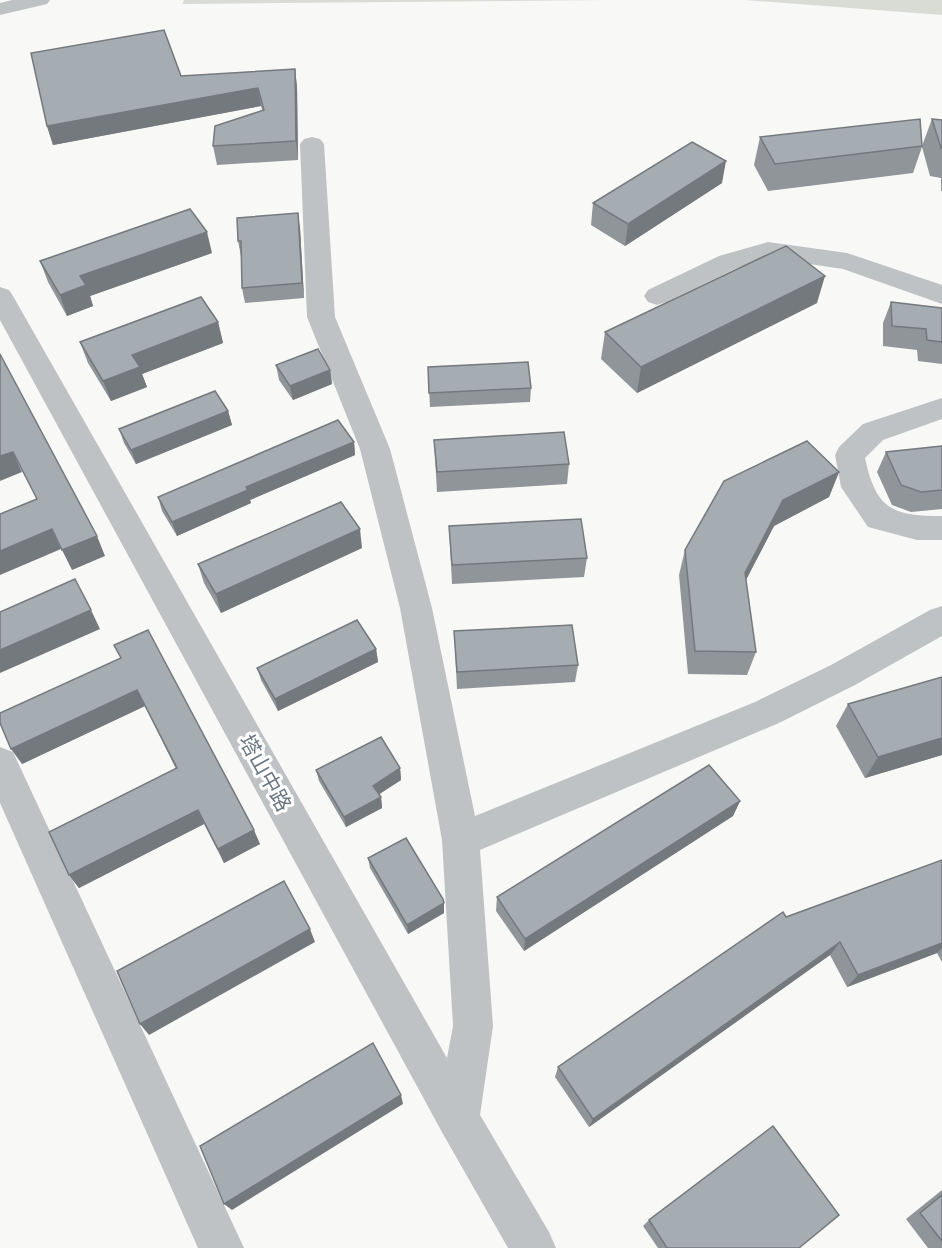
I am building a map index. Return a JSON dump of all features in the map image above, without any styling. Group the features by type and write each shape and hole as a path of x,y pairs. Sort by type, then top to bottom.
{"street":[{"path":"0,9 32,1 53,0"},
{"path":"312,144 321,317 375,449 416,608 461,840 473,1026 458,1119"},
{"path":"657,296 728,262 768,250 847,261 942,295"},
{"name":"塔山中路","path":"0,296 458,1119 526,1246"},
{"path":"942,408 873,432 850,455 855,487 879,518 917,528 942,528"},
{"path":"461,840 528,810 677,751 810,692 942,620"},
{"path":"0,763 221,1248"}],"shaded area":[{"path":"184,0 608,0 182,4"},
{"path":"745,0 942,0 942,15"}],"building":[{"path":"164,30 181,76 295,69 296,141 213,146 215,126 264,110 258,88 47,126 31,53"},
{"path":"920,119 922,146 775,164 760,137"},
{"path":"932,119 942,120 942,148 941,148"},
{"path":"692,142 726,161 628,224 593,203"},
{"path":"190,209 207,232 80,276 86,285 60,295 40,261"},
{"path":"298,213 302,283 242,288 241,241 238,241 237,218"},
{"path":"786,246 825,276 641,367 605,332"},
{"path":"201,297 218,322 132,355 140,367 103,381 80,342"},
{"path":"891,302 942,308 942,342 927,340 926,329 892,326"},
{"path":"318,349 330,370 290,386 276,365"},
{"path":"0,354 97,536 62,550 52,529 0,551 0,514 37,499 13,452 0,456"},
{"path":"528,362 531,388 429,393 428,367"},
{"path":"215,391 228,411 131,450 119,429"},
{"path":"338,420 354,442 246,487 248,490 172,522 158,497"},
{"path":"564,432 569,464 437,472 434,440"},
{"path":"807,441 839,472 783,500 745,573 756,652 695,651 685,550 724,481"},
{"path":"942,446 942,490 921,492 901,485 886,452"},
{"path":"341,502 360,529 216,594 198,564"},
{"path":"581,519 587,558 452,565 449,526"},
{"path":"75,579 91,610 0,650 0,612"},
{"path":"357,620 376,649 275,699 257,668"},
{"path":"572,625 578,665 457,672 454,631"},
{"path":"148,630 254,830 218,849 198,810 69,875 49,832 177,768 137,690 11,749 0,723 0,713 121,658 114,645"},
{"path":"942,677 942,738 878,757 848,704"},
{"path":"381,737 400,768 373,786 381,797 344,817 316,770"},
{"path":"709,765 740,801 525,939 497,897"},
{"path":"406,838 444,903 407,925 368,858"},
{"path":"942,860 942,943 858,975 840,942 593,1119 558,1067 783,912 786,917"},
{"path":"284,881 310,929 140,1024 117,971"},
{"path":"373,1043 401,1095 224,1204 200,1146"},
{"path":"773,1126 839,1215 799,1248 667,1248 649,1220"},
{"path":"942,1195 942,1241 920,1213"}]}
